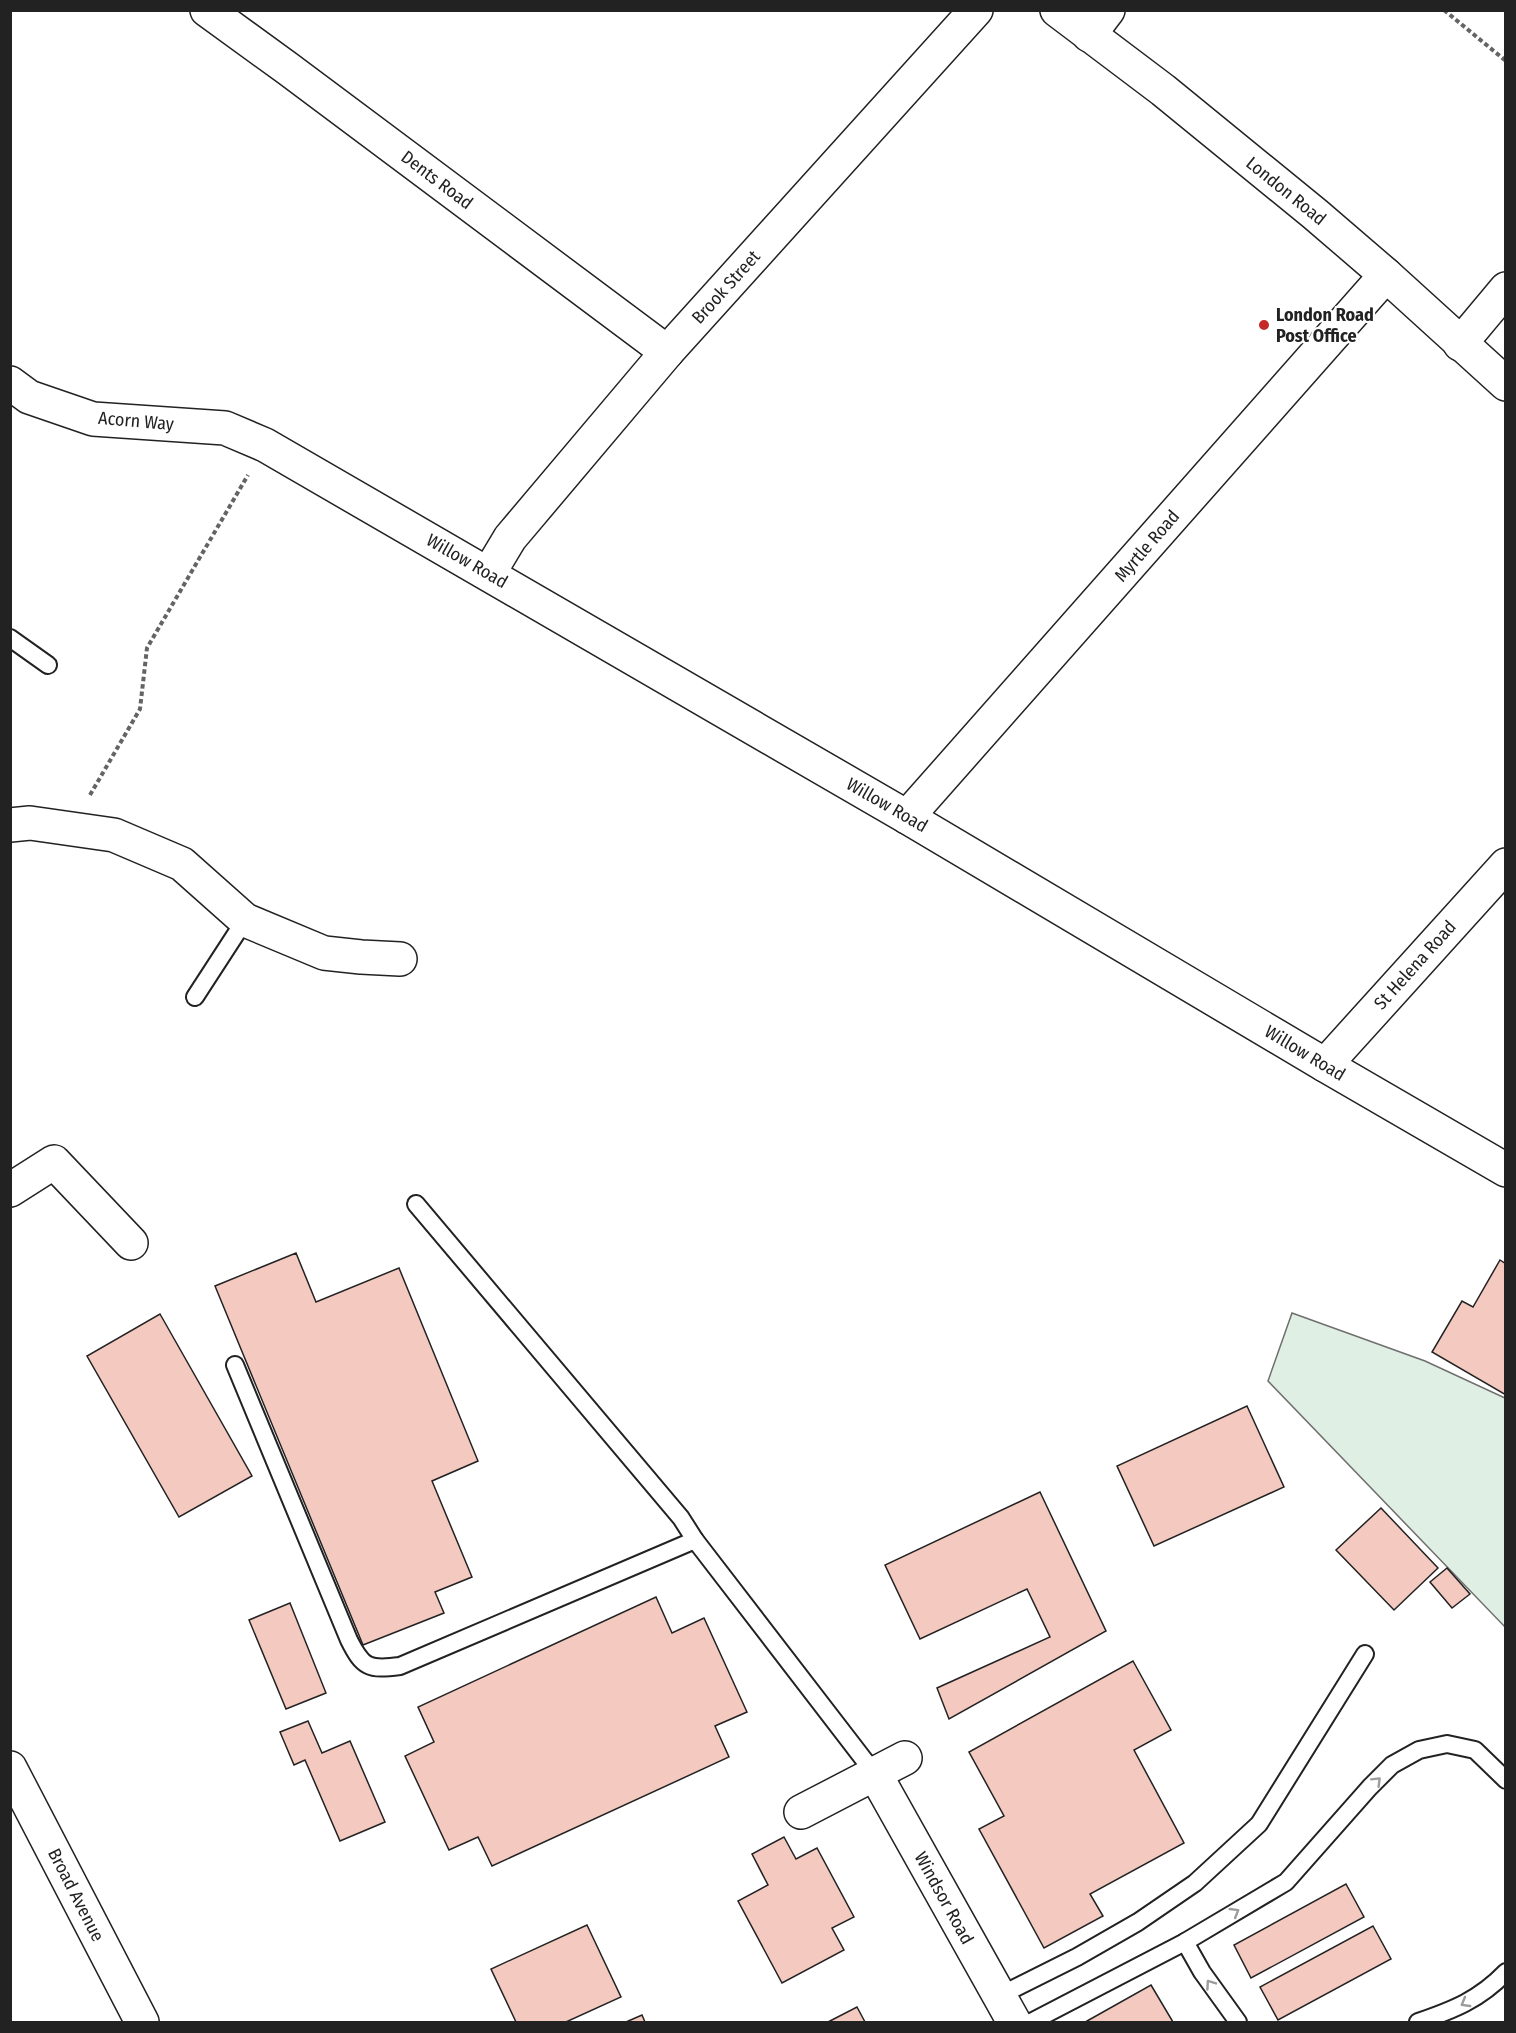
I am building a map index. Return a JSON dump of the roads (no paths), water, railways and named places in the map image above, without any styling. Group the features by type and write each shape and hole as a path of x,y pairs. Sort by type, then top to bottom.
{"street":[{"name":"Dents Road","path":"207,10 667,352"},
{"name":"Brook Street","path":"489,573 510,538 667,352 976,10"},
{"name":"London Road","path":"1057,10 1099,23 1163,90 1315,214 1506,384"},
{"name":"Myrtle Road","path":"907,817 1386,275"},
{"path":"1460,344 1506,289"},
{"name":"Acorn Way","path":"10,383 29,397 93,419 225,428 266,445"},
{"name":"Willow Road","path":"266,445 907,817 1506,1170"},
{"path":"10,825 30,823 114,835 182,864 244,920 324,953 400,959"},
{"name":"St Helena Road","path":"1325,1065 1506,865"},
{"path":"10,1190 54,1162 131,1243"},
{"path":"801,1812 905,1758"},
{"name":"Broad Avenue","path":"10,1768 142,2022"},
{"name":"Windsor Road","path":"875,1774 1006,2009"}],"lane":[{"path":"10,638 48,665"},
{"path":"195,997 244,920"},
{"path":"416,1204 681,1518 695,1540 875,1774"},
{"path":"235,1365 349,1640 359,1660 377,1669 400,1666 695,1540"},
{"path":"1006,2009 1077,1957 1138,1922 1195,1883 1259,1824 1365,1654"},
{"path":"1031,2022 1185,1942 1286,1882 1392,1765 1419,1750 1447,1744 1475,1750 1506,1780"},
{"path":"1185,1942 1202,1972 1238,2022"},
{"path":"1418,2022 1453,2010 1490,1989 1506,1972"}],"place":[{"name":"London Road Post Office","path":"1264,325"}]}
